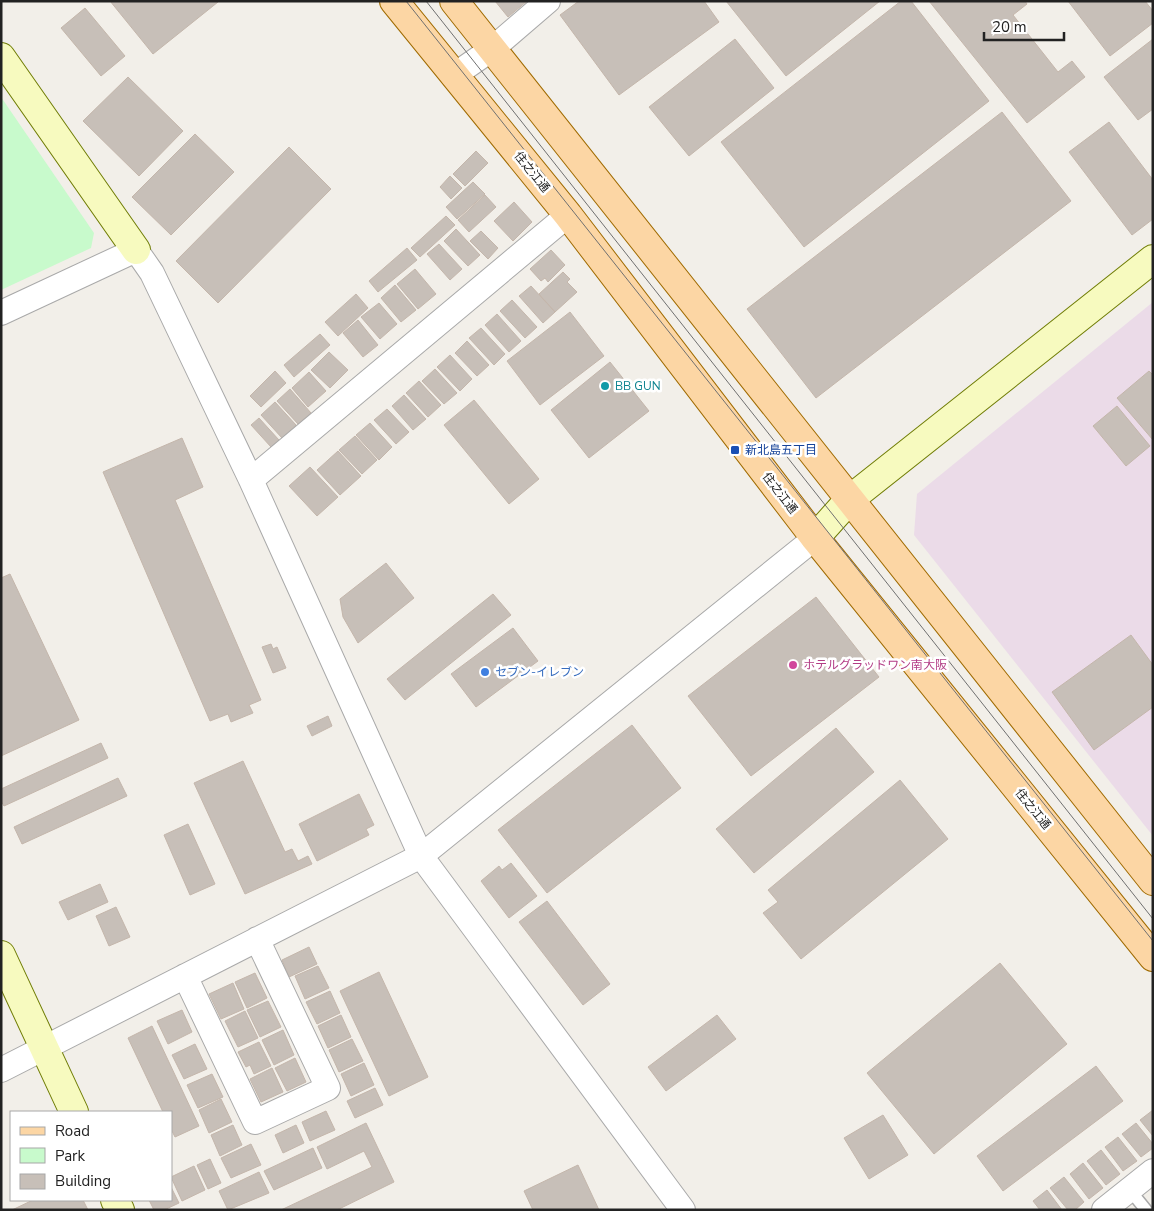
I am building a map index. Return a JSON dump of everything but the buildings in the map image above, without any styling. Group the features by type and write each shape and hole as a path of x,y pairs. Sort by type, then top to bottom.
{"main road":[{"name":"住之江通","path":"394,1 453,76 568,215 815,538 1153,957"},
{"path":"454,1 1153,881"}],"street":[{"path":"453,76 492,49 548,1"},
{"path":"1,57 152,273 251,480 421,856 682,1210"},
{"path":"251,480 568,215"},
{"path":"1,313 136,250"},
{"path":"1,1070 421,856 815,538 849,500 1153,260"},
{"path":"185,976 255,1122 328,1088 257,939"},
{"path":"1,955 74,1111"},
{"path":"1104,1210 1153,1171"}],"lane":[{"path":"1130,1189 1146,1210"}],"shaded area":[{"path":"1153,302 1153,836 914,535 917,494"}],"green space":[{"path":"1,97 94,233 91,248 1,290"}],"tram line":[{"path":"406,1 1153,941"},
{"path":"426,1 1153,919"}],"place":[{"name":"BB GUN","path":"605,386"},
{"name":"新北島五丁目","path":"735,450"},
{"name":"ホテルグラッドワン南大阪","path":"793,665"},
{"name":"セブン-イレブン","path":"485,672"}]}
